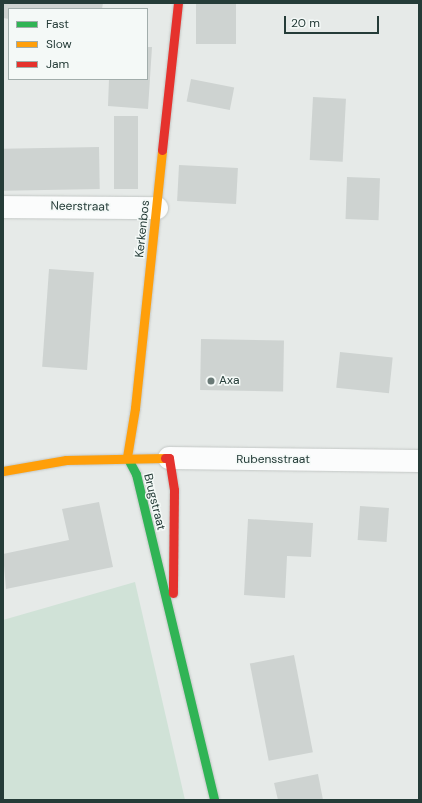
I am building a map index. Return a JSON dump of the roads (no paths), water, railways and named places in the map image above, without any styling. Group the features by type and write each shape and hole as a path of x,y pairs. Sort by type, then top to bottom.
{"street":[{"name":"Kerkenbos","path":"127,457 135,408 178,3"},
{"name":"Neerstraat","path":"3,207 157,208"},
{"name":"Rubensstraat","path":"127,457 419,461"},
{"path":"3,471 66,460 127,457"},
{"name":"Brugstraat","path":"127,457 136,474 214,800"},
{"name":"Brugstraat","path":"169,458 174,490 173,628"}],"place":[{"name":"Axa","path":"211,381"}]}
